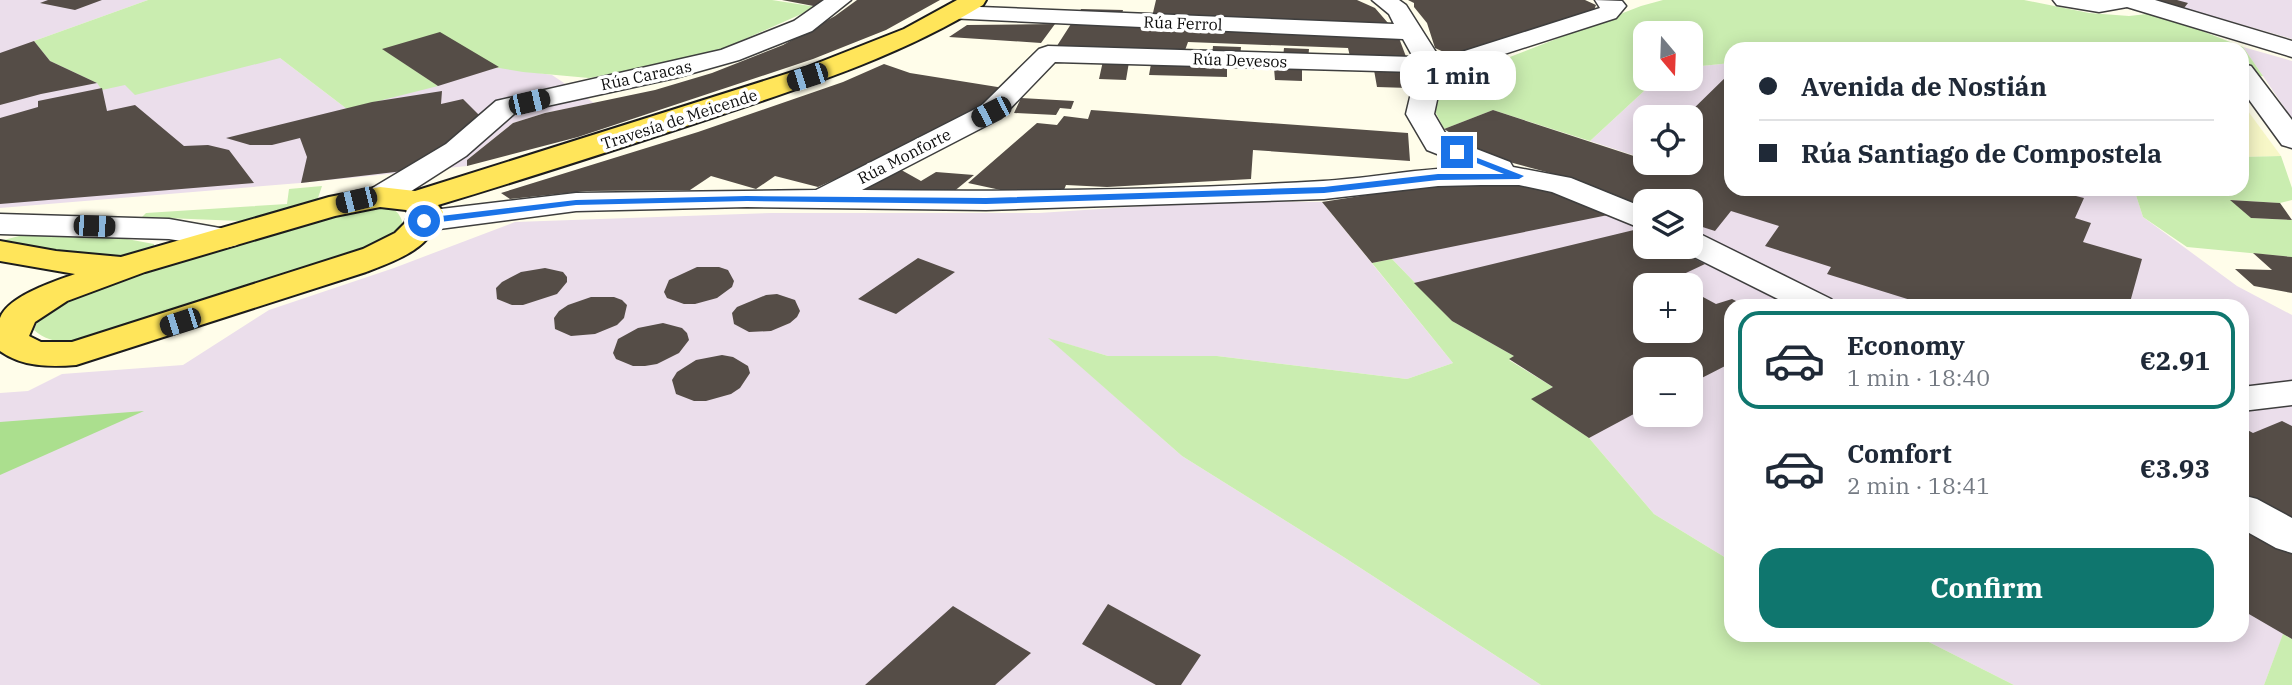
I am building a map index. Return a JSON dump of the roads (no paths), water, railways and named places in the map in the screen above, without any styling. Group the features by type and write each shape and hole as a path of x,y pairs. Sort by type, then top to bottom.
{"main road":[{"name":"Travesía de Meicende","path":"420,211 499,177 832,69 964,6"},
{"path":"380,197 420,211 416,234 394,249 130,338 76,354 47,356 20,349 5,341 22,314 54,293 133,265 338,204 380,197"},
{"path":"0,251 56,262 133,265"},
{"path":"0,262 41,276 54,293"}],"street":[{"name":"Rúa Caracas","path":"380,197 456,150 506,107 676,70 730,55 803,26 839,0"},
{"path":"1384,0 1398,10 1431,65 1420,114 1437,144 1519,176 1560,184 1633,214"},
{"name":"Rúa Devesos","path":"1048,54 1431,65 1452,63 1608,13 1614,6 1607,0"},
{"path":"2065,0 2099,5 2128,0 2292,48"},
{"name":"Rúa Ferrol","path":"964,6 1412,32"},
{"path":"2212,24 2223,42"},
{"name":"Rúa Monforte","path":"819,200 991,112 1048,54"},
{"path":"2249,81 2292,139"},
{"path":"456,150 456,171 459,174 476,178 499,177"},
{"path":"420,211 576,202 747,198 986,201 1324,190 1438,177 1519,176"},
{"path":"0,224 169,229 225,238"},
{"path":"1703,248 1805,299"},
{"path":"2249,398 2292,393"},
{"path":"2249,514 2292,537"}]}
